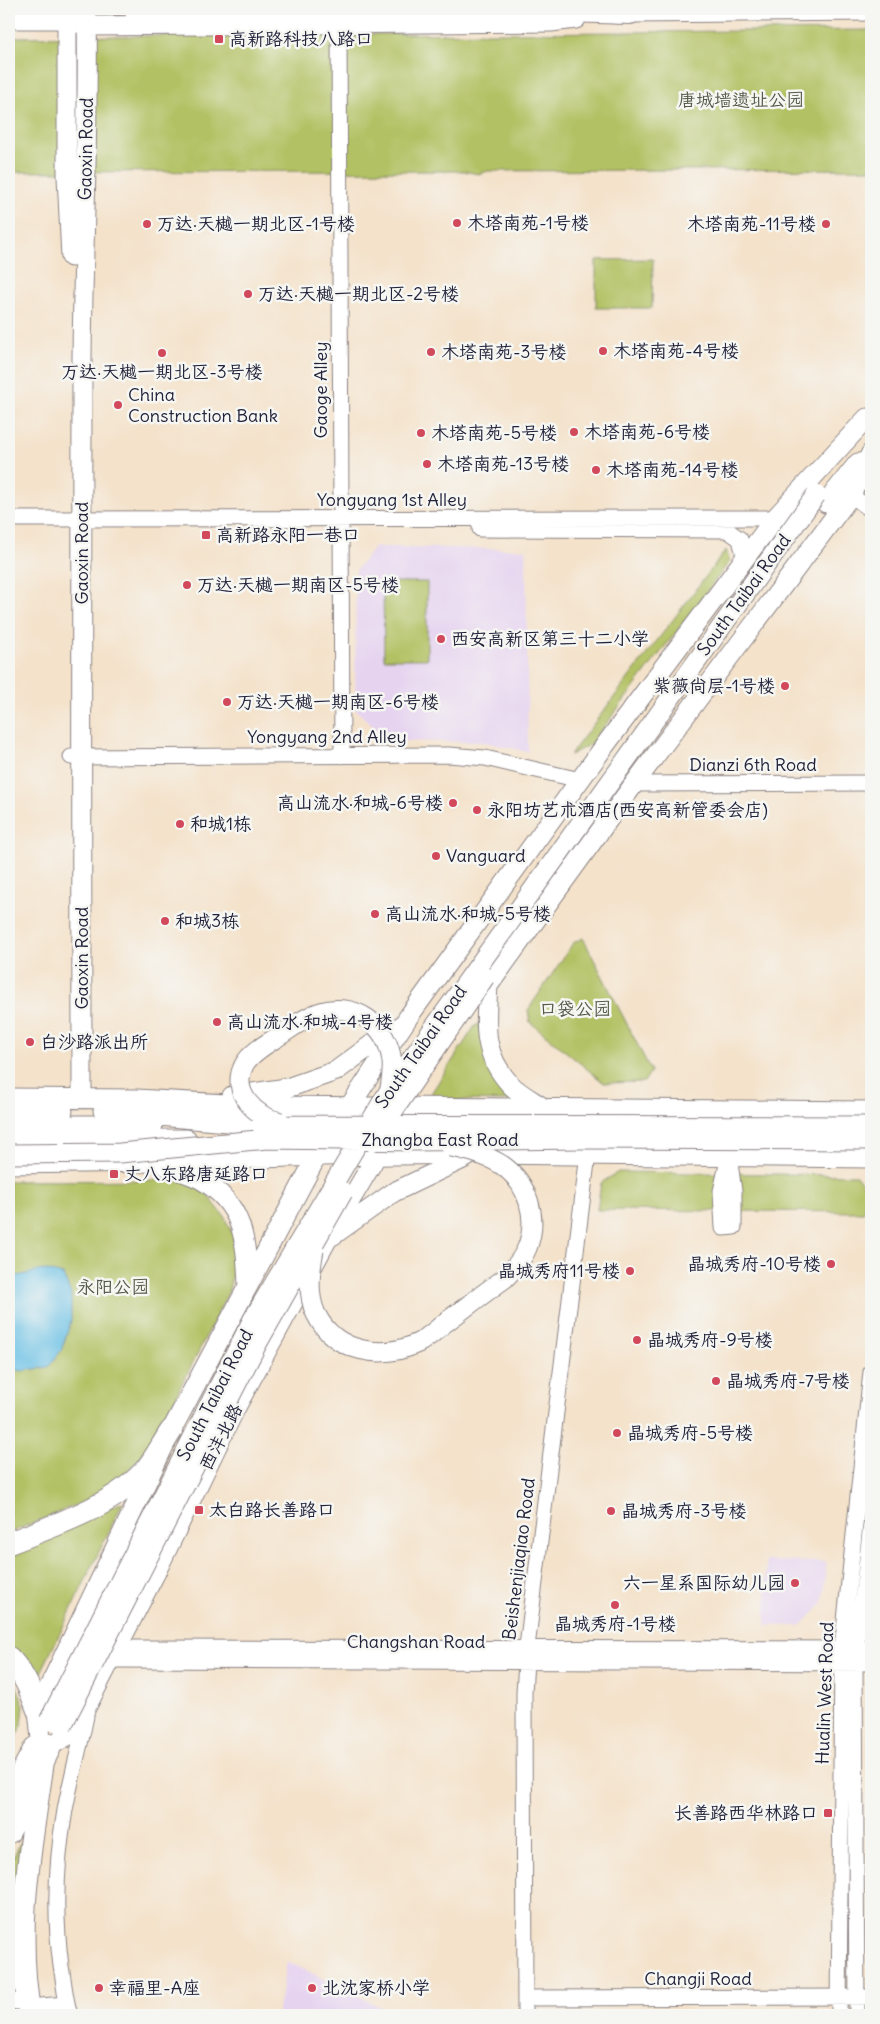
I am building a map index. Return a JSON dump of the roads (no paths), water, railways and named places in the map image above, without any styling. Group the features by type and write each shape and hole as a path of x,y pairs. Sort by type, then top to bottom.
{"highway":[{"path":"136,12 566,11 630,13"},
{"path":"9,1543 62,1522 109,1499 147,1468 171,1432"},
{"path":"9,1658 28,1685 47,1734 25,1877 23,1925 24,2006"},
{"path":"9,1796 47,1734"},
{"path":"9,1832 47,1734"}],"main road":[{"path":"14,16 67,14 87,17 338,24 551,22 630,13 871,10"},
{"name":"Gaoxin Road","path":"67,14 67,176 71,240 77,524"},
{"name":"Gaoxin Road","path":"77,1098 77,524 83,256 87,179 87,17"},
{"name":"South Taibai Road","path":"47,1734 257,1344 321,1240 367,1149 510,940 821,499 869,416"},
{"name":"South Taibai Road","path":"349,1107 409,1016 580,780 775,518 869,416"},
{"name":"South Taibai Road","path":"47,1734 253,1319 390,1089 821,499 871,446"},
{"name":"South Taibai Road","path":"406,1107 488,985 634,784 851,495 865,482 871,453"},
{"path":"488,985 487,1046 493,1061 511,1086 545,1109"},
{"path":"300,1125 270,1120 256,1111 246,1101 240,1089 240,1077 244,1064 259,1050 303,1020 319,1012 340,1010 356,1012 375,1023 386,1040 392,1062 390,1089"},
{"path":"195,1102 287,1088 336,1071 409,1016"},
{"path":"9,1098 77,1098 264,1106 871,1111"},
{"path":"47,1734 171,1432 317,1156 349,1107"},
{"name":"西沣北路","path":"47,1734 73,1732 155,1574 235,1409 321,1240 406,1107"},
{"path":"9,1112 117,1111 265,1132"},
{"name":"Zhangba East Road","path":"9,1125 265,1132 416,1141 580,1139 871,1140"},
{"name":"Zhangba East Road","path":"9,1140 265,1132 300,1125 871,1126"},
{"path":"9,1154 120,1153 265,1132"},
{"path":"416,1141 466,1150 501,1165 518,1179 528,1197 532,1214 532,1232 527,1249 504,1279 419,1342 396,1352 374,1353 349,1347 328,1332 316,1314 310,1295 310,1270 321,1240 394,1192 475,1154"},
{"path":"9,1164 475,1154 871,1158"},
{"path":"155,1162 198,1178 218,1191 232,1209 242,1227 247,1257 248,1286"}],"street":[{"name":"Gaoge Alley","path":"338,24 342,756"},
{"path":"851,495 871,510"},
{"name":"Yongyang 1st Alley","path":"9,529 77,524 775,518"},
{"name":"Yongyang 1st Alley","path":"9,519 77,524"},
{"name":"Yongyang 1st Alley","path":"340,523 727,530 740,539 745,560"},
{"name":"Yongyang 2nd Alley","path":"76,757 449,755 485,758 580,780"},
{"name":"Dianzi 6th Road","path":"634,784 871,783"},
{"name":"Beishenjiaqiao Road","path":"525,2015 524,1692 526,1655 588,1155 591,1110"},
{"name":"Hualin West Road","path":"839,2015 854,1655 871,1372"},
{"name":"Hualin West Road","path":"857,2015 864,1997 854,1655 871,1524"},
{"name":"Changshan Road","path":"114,1654 854,1655 871,1663"},
{"path":"24,2006 68,2010 58,1942 56,1892 65,1809 90,1701"},
{"name":"Changji Road","path":"526,1998 864,1997"}],"water":[{"path":"43,1270 63,1275 71,1294 71,1321 61,1351 48,1367 21,1371 9,1368 9,1278"}],"tunnel":[{"path":"67,12 136,12"}],"place":[{"name":"高新路科技八路口","path":"219,39"},
{"name":"木塔南苑-1号楼","path":"457,223"},
{"name":"万达·天樾一期北区-1号楼","path":"147,224"},
{"name":"木塔南苑-11号楼","path":"826,224"},
{"name":"万达·天樾一期北区-2号楼","path":"248,294"},
{"name":"木塔南苑-4号楼","path":"603,351"},
{"name":"木塔南苑-3号楼","path":"431,352"},
{"name":"万达·天樾一期北区-3号楼","path":"162,353"},
{"name":"China Construction Bank","path":"118,405"},
{"name":"木塔南苑-6号楼","path":"574,432"},
{"name":"木塔南苑-5号楼","path":"421,433"},
{"name":"木塔南苑-13号楼","path":"427,464"},
{"name":"木塔南苑-14号楼","path":"596,470"},
{"name":"高新路永阳一巷口","path":"206,535"},
{"name":"万达·天樾一期南区-5号楼","path":"187,585"},
{"name":"西安高新区第三十二小学","path":"441,639"},
{"name":"紫薇尚层-1号楼","path":"785,686"},
{"name":"万达·天樾一期南区-6号楼","path":"227,702"},
{"name":"高山流水·和城-6号楼","path":"453,803"},
{"name":"永阳坊艺术酒店(西安高新管委会店)","path":"477,810"},
{"name":"和城1栋","path":"180,824"},
{"name":"Vanguard","path":"436,856"},
{"name":"高山流水·和城-5号楼","path":"375,914"},
{"name":"和城3栋","path":"165,921"},
{"name":"高山流水·和城-4号楼","path":"217,1022"},
{"name":"白沙路派出所","path":"30,1042"},
{"name":"丈八东路唐延路口","path":"114,1174"},
{"name":"晶城秀府-10号楼","path":"831,1264"},
{"name":"晶城秀府11号楼","path":"630,1271"},
{"name":"晶城秀府-9号楼","path":"637,1340"},
{"name":"晶城秀府-7号楼","path":"716,1381"},
{"name":"晶城秀府-5号楼","path":"617,1433"},
{"name":"太白路长善路口","path":"199,1510"},
{"name":"晶城秀府-3号楼","path":"611,1511"},
{"name":"六一星系国际幼儿园","path":"795,1583"},
{"name":"晶城秀府-1号楼","path":"615,1605"},
{"name":"长善路西华林路口","path":"828,1813"},
{"name":"幸福里-A座","path":"99,1988"},
{"name":"北沈家桥小学","path":"312,1988"}],"park label":[{"name":"唐城墙遗址公园","path":"741,100"},
{"name":"口袋公园","path":"575,1009"},
{"name":"永阳公园","path":"113,1287"}]}
